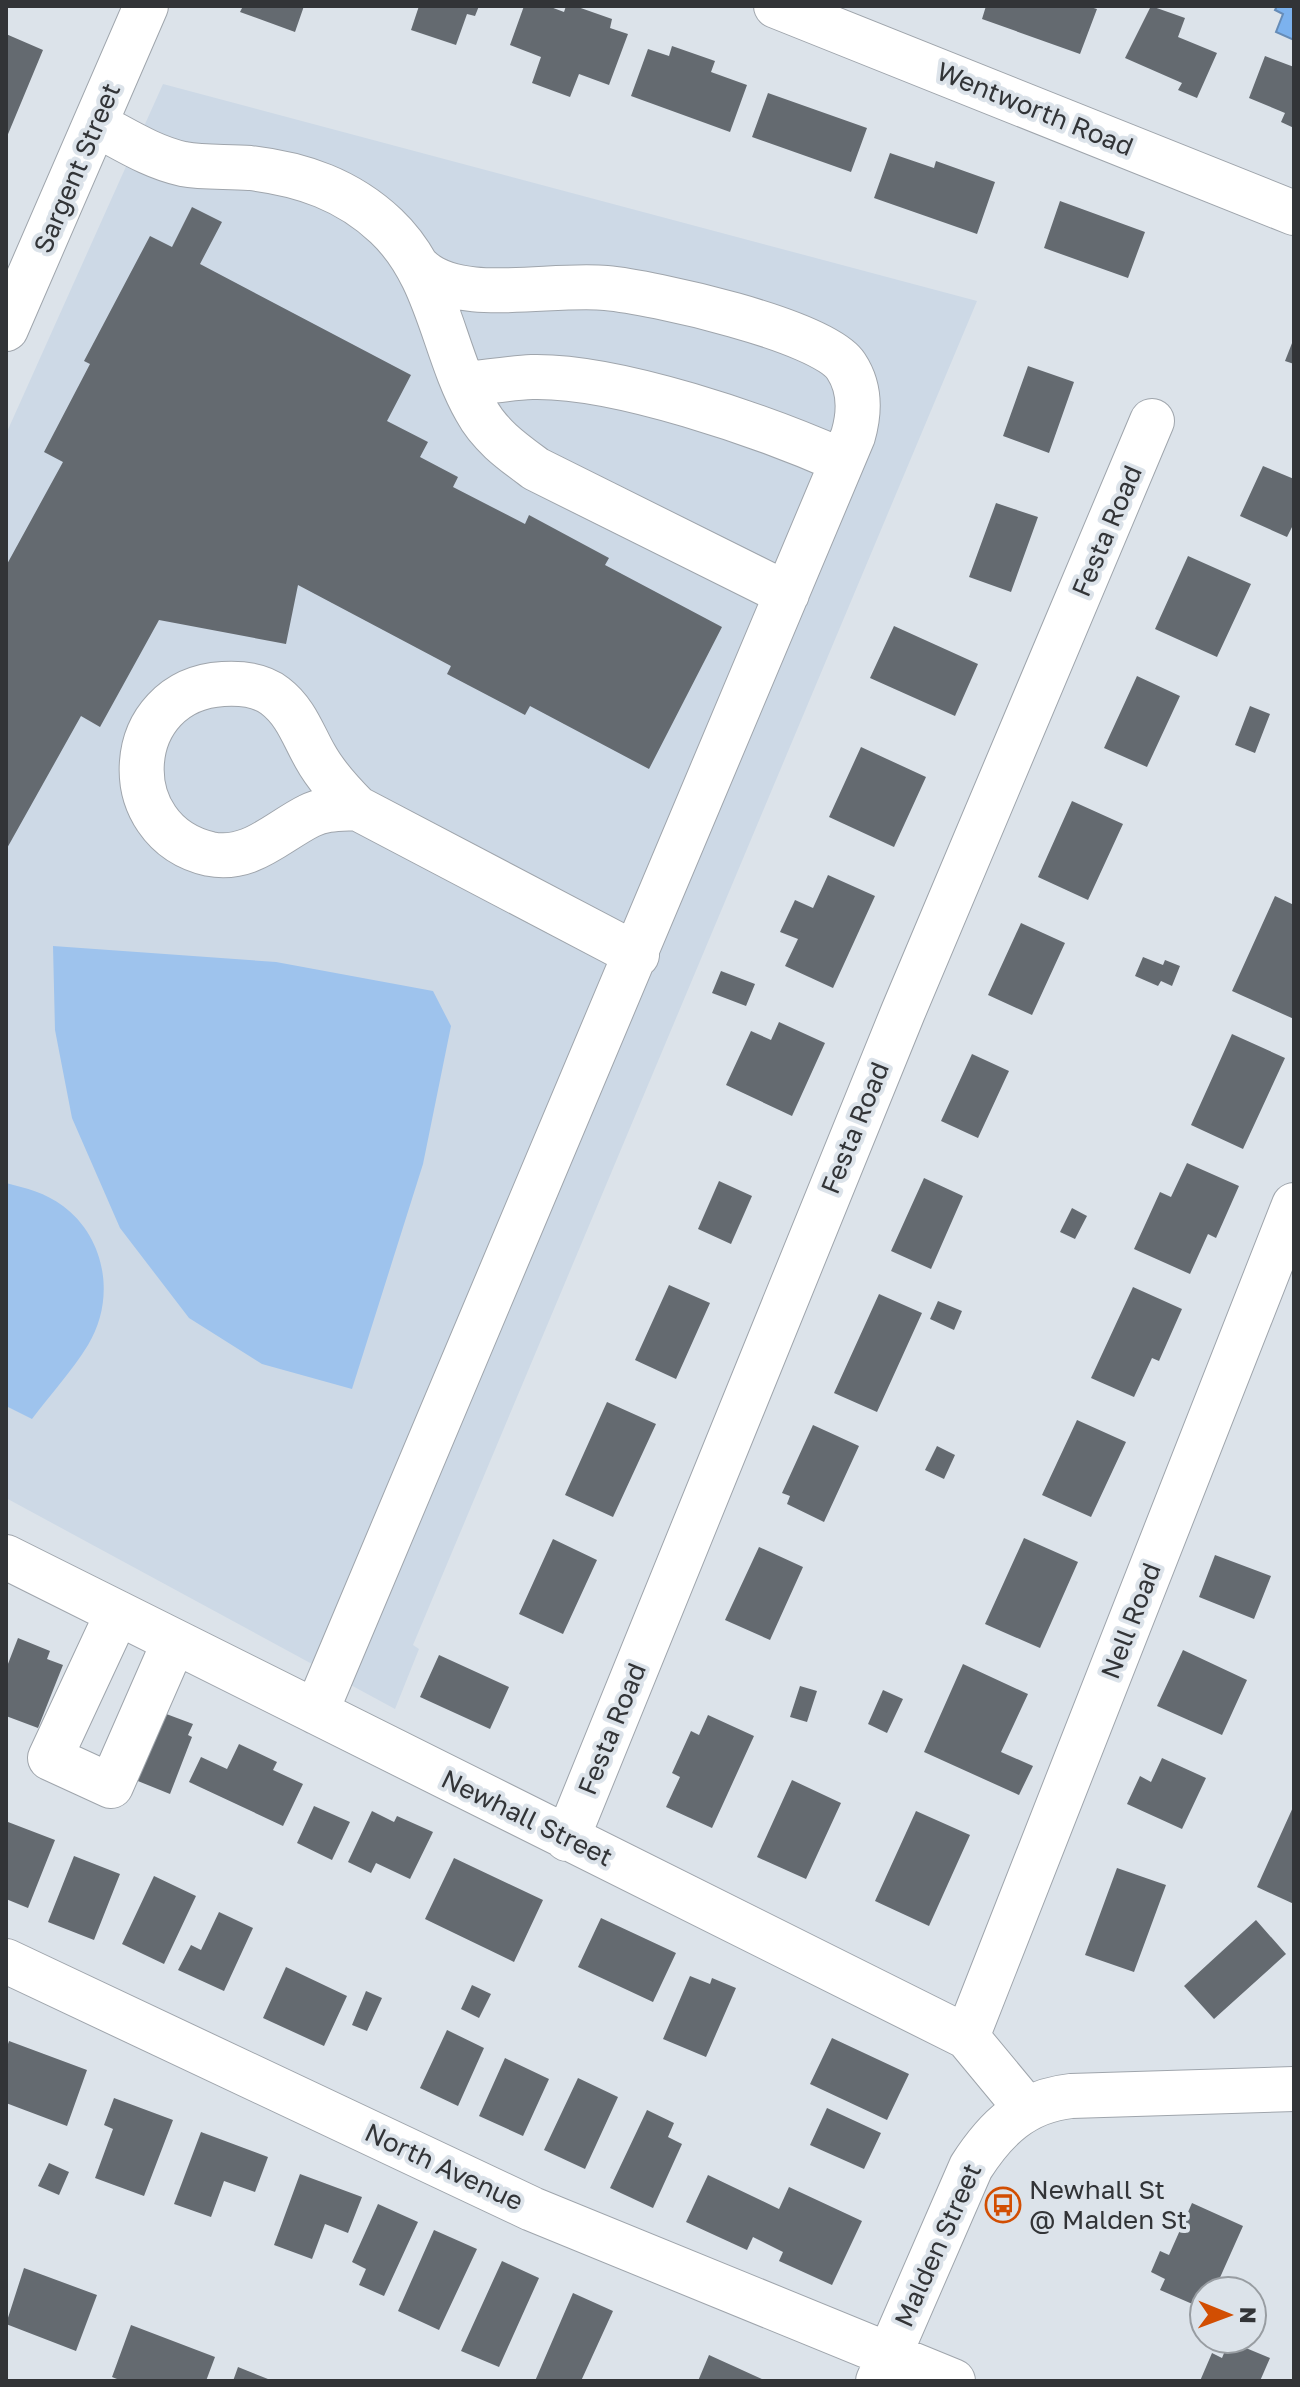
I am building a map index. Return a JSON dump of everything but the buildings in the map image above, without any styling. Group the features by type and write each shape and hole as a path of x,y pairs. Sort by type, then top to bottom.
{"street":[{"name":"Sargent Street","path":"6,329 23,249 95,124 146,6"},
{"name":"Wentworth Road","path":"776,6 1294,213"},
{"path":"95,124 153,155 185,164 285,173 331,186 385,225 430,279 472,292 562,286 608,288 716,311 803,337 826,348 845,365 859,406 858,420 842,461 637,955 316,1712"},
{"path":"419,268 437,306 476,411 500,441 536,469 787,594"},
{"path":"465,384 533,377 585,381 724,417 792,439 842,461"},
{"name":"Festa Road","path":"567,1839 903,1012 1152,421"},
{"path":"357,808 325,810 254,849 239,854 214,855 195,850 174,837 158,820 141,784 140,754 150,727 166,707 186,693 211,685 242,683 274,694 299,722 331,782 357,808 637,955"},
{"name":"Nell Road","path":"967,2037 1294,1205"},
{"name":"Newhall Street","path":"6,1557 967,2037 1025,2107"},
{"path":"117,1614 50,1758 111,1786 174,1642"},
{"name":"North Avenue","path":"6,1961 532,2209 884,2369 953,2381"},
{"name":"Malden Street","path":"884,2369 951,2204 988,2141 1025,2107 1048,2098 1071,2096 1294,2089"}],"shaded area":[{"path":"1277,6 1294,6 1294,40 1276,32 1283,14 1275,10"},
{"path":"163,84 977,301 413,1645 419,1649 395,1709 6,1498 6,434"},
{"path":"53,946 276,962 433,991 451,1026 423,1164 352,1389 262,1364 189,1318 120,1228 72,1118 55,1030"},
{"path":"6,1183 43,1194 78,1219 97,1252 102,1270 104,1289 97,1327 82,1355 32,1419 6,1406"}],"place":[{"name":"Newhall St @ Malden St","path":"1003,2205"}]}
